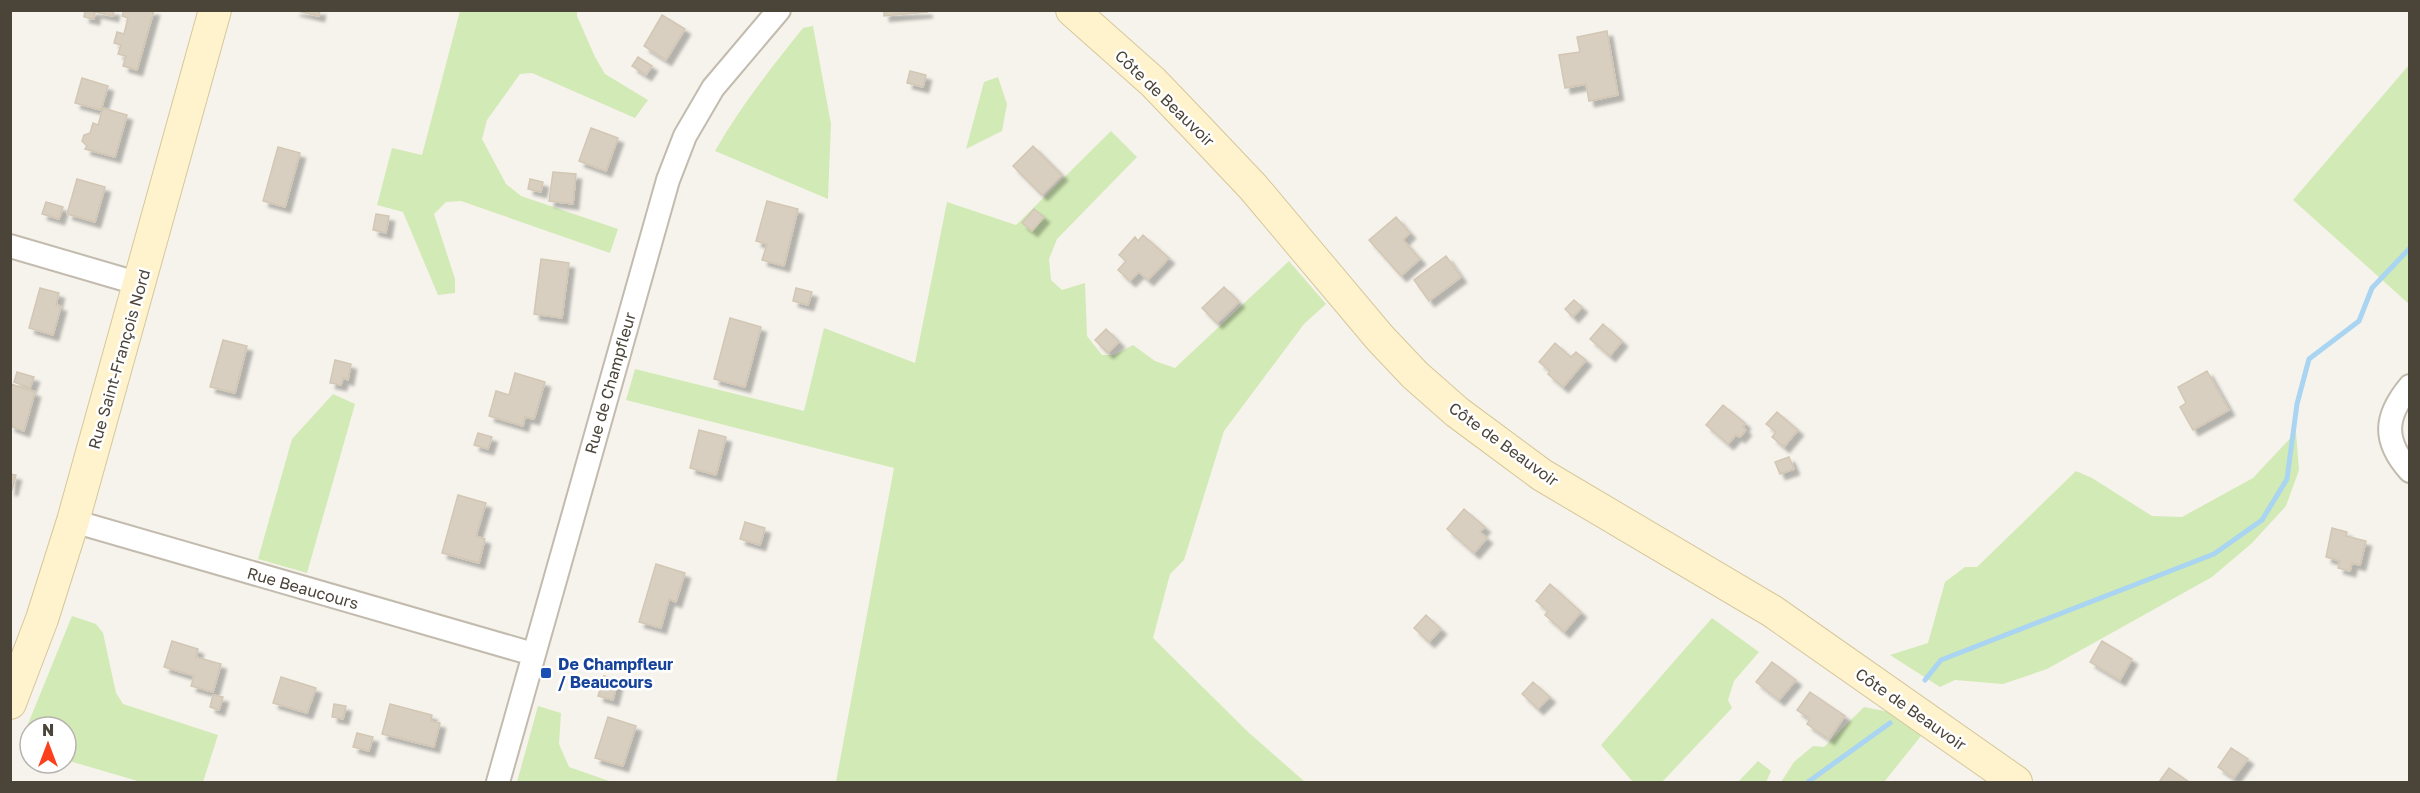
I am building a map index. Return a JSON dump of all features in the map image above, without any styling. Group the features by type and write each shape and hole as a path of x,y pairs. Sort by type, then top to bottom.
{"street":[{"name":"Rue Saint-François Nord","path":"10,703 42,619 73,521 215,10"},
{"name":"Rue de Champfleur","path":"498,783 668,180 685,136 713,88 779,10"},
{"name":"Côte de Beauvoir","path":"1072,10 1153,82 1207,138 1253,187 1380,338 1415,375 1457,412 1542,475 1772,611 2016,783"},
{"path":"10,246 140,284"},
{"path":"2409,387 2391,417 2390,438 2397,457 2409,471"},
{"name":"Rue Beaucours","path":"73,521 533,654"}],"green space":[{"path":"460,11 577,11 577,16 595,57 605,74 648,100 635,118 532,73 520,74 487,120 482,139 506,184 521,196 618,229 610,253 461,201 446,202 434,214 455,279 455,293 438,295 403,212 377,205 392,148 422,155"},
{"path":"813,26 831,124 828,199 715,151 745,103 779,58 803,28"},
{"path":"2409,65 2410,304 2293,200"},
{"path":"998,77 1007,104 1002,131 966,149 984,82"},
{"path":"1111,131 1137,157 1057,239 1049,259 1051,280 1062,290 1085,283 1087,336 1102,355 1114,355 1133,345 1155,361 1175,368 1289,261 1326,304 1304,324 1224,431 1184,560 1170,574 1153,638 1248,732 1305,782 836,782 894,468 626,400 635,369 804,411 824,328 915,363 947,202 1016,225"},
{"path":"333,394 355,404 307,573 258,559 292,439"},
{"path":"2296,432 2299,470 2286,506 2251,544 2212,577 2047,669 2003,684 1955,680 1940,687 1890,655 1928,643 1945,582 1965,567 1977,567 2076,471 2092,478 2152,516 2182,517 2253,478"},
{"path":"72,616 96,624 103,633 116,693 123,704 218,735 203,782 141,782 78,764 78,715 32,715"},
{"path":"1712,618 1759,652 1734,681 1728,700 1732,708 1664,782 1633,782 1601,745"},
{"path":"538,706 561,713 559,744 569,767 612,782 517,782"},
{"path":"1864,707 1894,713 1921,736 1884,782 1781,782 1794,762 1813,746 1824,747"},
{"path":"1758,761 1771,771 1766,782 1738,782"}],"building":[{"path":"85,10 114,10 113,16 95,12 94,19 84,17"},
{"path":"124,10 154,10 137,70 123,66 126,56 118,54 121,45 114,43 117,32 124,34 128,18 122,16"},
{"path":"294,10 320,10 319,16"},
{"path":"884,10 926,10 927,12 884,16"},
{"path":"662,15 685,29 666,60 644,46"},
{"path":"1607,31 1618,95 1589,101 1586,84 1565,88 1559,55 1580,52 1577,37"},
{"path":"638,57 652,66 646,75 632,66"},
{"path":"910,71 926,75 923,87 907,83"},
{"path":"82,78 108,86 101,110 75,103"},
{"path":"103,108 127,115 115,157 85,149 87,146 82,141 84,135 90,133 93,123 98,125"},
{"path":"591,128 618,138 606,171 579,161"},
{"path":"1033,146 1062,175 1042,195 1013,166"},
{"path":"278,147 300,153 285,207 263,201"},
{"path":"553,172 576,174 573,204 549,201"},
{"path":"77,179 105,187 95,222 67,214"},
{"path":"530,179 543,182 541,192 528,189"},
{"path":"767,201 798,209 784,266 762,260 767,244 756,241"},
{"path":"46,202 63,207 59,219 42,214"},
{"path":"1034,209 1044,217 1032,231 1022,223"},
{"path":"376,214 389,216 386,233 373,230"},
{"path":"1396,217 1410,233 1403,240 1420,259 1401,276 1369,240"},
{"path":"1143,235 1169,258 1148,280 1139,272 1130,281 1118,270 1126,261 1119,255 1135,237 1138,241"},
{"path":"1446,256 1461,277 1429,301 1414,280"},
{"path":"541,259 569,263 562,318 534,314"},
{"path":"1224,287 1239,302 1217,323 1202,308"},
{"path":"40,288 59,293 56,305 61,306 53,335 29,328"},
{"path":"796,288 812,292 808,305 793,301"},
{"path":"1574,300 1582,307 1573,317 1565,309"},
{"path":"730,318 761,327 745,387 714,379"},
{"path":"1603,324 1622,341 1610,356 1590,339"},
{"path":"1106,329 1119,342 1108,353 1095,340"},
{"path":"223,340 247,346 235,393 210,387"},
{"path":"1555,343 1571,357 1576,352 1586,360 1563,387 1548,374 1550,371 1539,362"},
{"path":"335,360 351,364 348,380 343,378 341,385 330,383"},
{"path":"2207,371 2229,410 2193,430 2180,407 2186,403 2178,387"},
{"path":"17,372 34,377 30,388 14,382"},
{"path":"515,373 545,382 534,419 525,417 523,426 489,416 496,391 509,395"},
{"path":"11,384 35,392 24,431 10,426"},
{"path":"1723,405 1745,423 1743,427 1746,430 1740,437 1736,435 1728,444 1706,425"},
{"path":"1777,412 1798,430 1784,447 1772,437 1776,432 1766,424"},
{"path":"699,430 726,437 716,475 690,468"},
{"path":"478,433 492,437 488,449 474,445"},
{"path":"1789,457 1794,469 1780,474 1775,462"},
{"path":"10,474 16,475 12,490 10,490"},
{"path":"458,495 486,503 476,536 485,539 479,563 442,553"},
{"path":"1464,509 1485,527 1480,532 1487,538 1474,553 1447,529"},
{"path":"745,522 765,528 760,545 740,539"},
{"path":"2332,528 2347,532 2346,536 2366,541 2360,565 2352,563 2350,571 2338,568 2340,561 2326,557"},
{"path":"656,564 685,573 676,602 669,599 661,628 639,622"},
{"path":"1550,584 1581,612 1564,632 1545,615 1548,611 1536,601"},
{"path":"1426,615 1441,629 1429,642 1414,628"},
{"path":"172,641 198,649 196,657 221,664 213,692 191,686 194,676 164,667"},
{"path":"2102,641 2132,659 2120,680 2090,662"},
{"path":"1772,662 1796,680 1779,700 1756,682"},
{"path":"604,676 618,680 613,700 598,696"},
{"path":"281,677 316,688 307,713 273,703"},
{"path":"1533,682 1550,697 1538,709 1522,694"},
{"path":"1810,692 1845,716 1829,739 1807,724 1810,719 1797,710"},
{"path":"213,695 223,697 219,710 210,707"},
{"path":"334,704 346,706 343,719 332,717"},
{"path":"390,704 432,715 431,721 440,723 434,747 382,734"},
{"path":"608,717 636,726 623,766 595,758"},
{"path":"357,733 373,737 369,751 353,747"},
{"path":"2231,748 2248,759 2234,778 2218,767"},
{"path":"2169,768 2189,782 2159,782"}],"waterway":[{"path":"1925,680 1941,660 2214,554 2262,520 2287,479 2297,404 2309,359 2359,321 2372,288 2410,248"},
{"path":"1808,782 1890,723"}],"place":[{"name":"De Champfleur / Beaucours","path":"546,673"}]}
